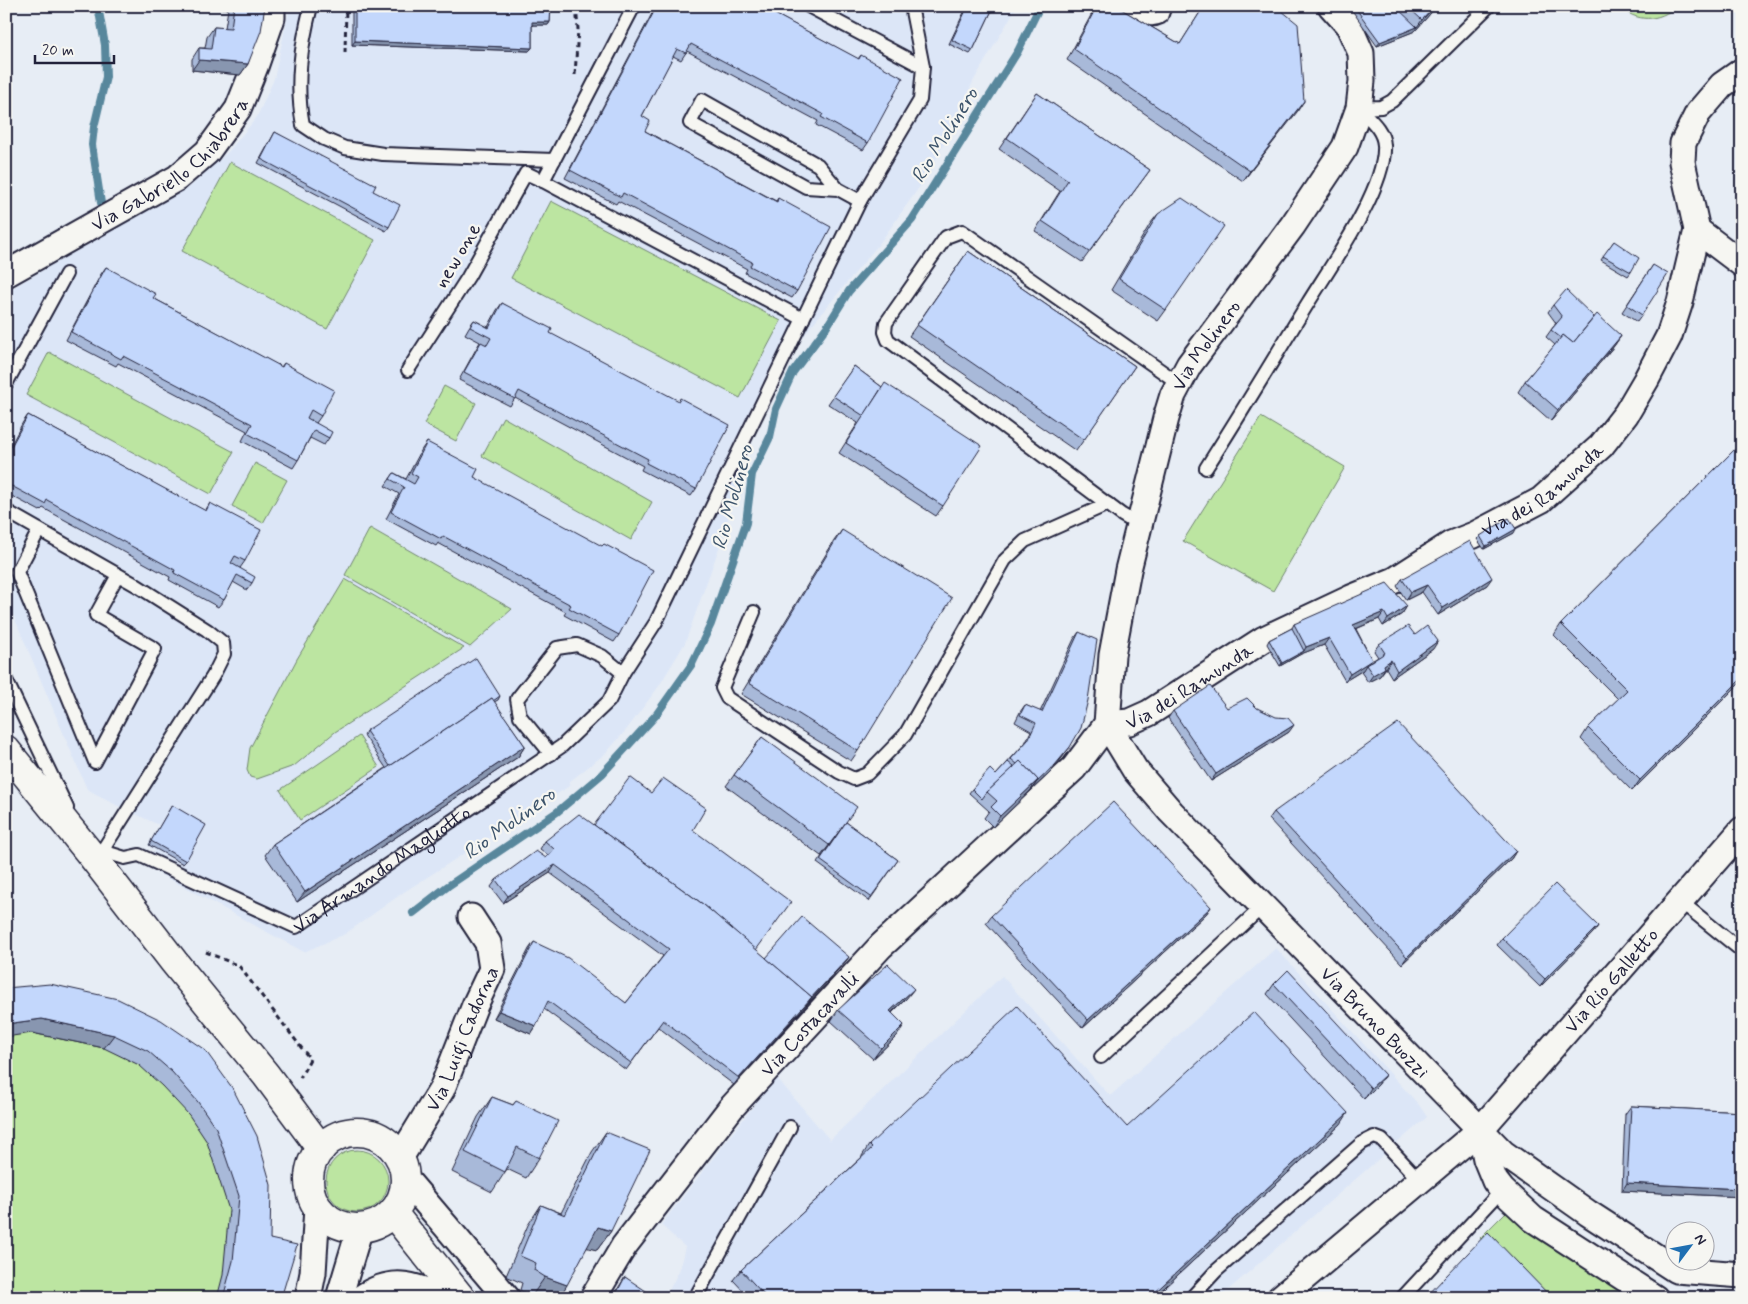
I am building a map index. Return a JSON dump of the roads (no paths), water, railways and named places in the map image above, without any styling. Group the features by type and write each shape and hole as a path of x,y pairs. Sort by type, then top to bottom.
{"street":[{"name":"Via Gabriello Chiabrera","path":"6,274 177,178 207,152 238,109 260,55 272,18 272,6"},
{"name":"Via Molinero","path":"1107,724 1112,655 1128,570 1173,395 1189,365 1326,178 1345,147 1359,108 1362,81 1361,53 1349,26 1331,6"},
{"name":"Via dei Ramunda","path":"1107,724 1129,722 1149,713 1264,639 1351,598 1395,580 1451,544 1474,535 1541,500 1601,446 1626,414 1669,336 1687,277 1697,230 1682,162 1683,143 1698,113 1722,85 1742,71"},
{"path":"1697,230 1742,264"},
{"name":"Via Costacavalli","path":"593,1298 624,1246 731,1108 881,946 1074,768 1107,724"},
{"name":"Via Bruno Buozzi","path":"1107,724 1135,770 1171,812 1480,1130"},
{"path":"6,750 97,854 174,962 266,1075 320,1148"},
{"name":"Via Rio Galletto","path":"1280,1298 1480,1130 1742,830"},
{"name":"Via Luigi Cadorna","path":"402,1168 442,1089 475,1005 492,969 488,943 471,916"},
{"path":"1480,1130 1486,1159 1495,1181 1502,1190 1546,1228 1655,1298"},
{"path":"1480,1130 1503,1153 1588,1213 1676,1270 1742,1275"},
{"path":"308,1298 313,1273 317,1207 309,1183 314,1159 320,1148 335,1137 353,1132 372,1134 388,1143 402,1168 507,1298"},
{"path":"317,1207 328,1219 344,1227 360,1228 378,1224 393,1213 400,1202 402,1168"},
{"path":"393,1213 461,1298"},
{"path":"360,1228 356,1297 391,1283 414,1285 443,1298"}],"lane":[{"path":"312,6 299,60 298,100 303,125 324,139 345,148 383,154 554,160"},
{"path":"634,6 543,181 803,319"},
{"path":"808,6 923,67"},
{"path":"623,673 602,656 577,645 556,648 517,699 520,716 551,754 609,701 623,673 656,622 860,201 920,100 923,67 911,6"},
{"path":"1125,6 1146,19 1154,20 1161,18 1165,6"},
{"path":"1359,108 1381,107 1392,101 1489,6"},
{"path":"838,189 806,187 690,123 702,100 818,165 838,189 860,201"},
{"path":"1206,468 1348,241 1370,197 1383,164 1384,143 1378,128 1359,108"},
{"name":"new one","path":"408,370 468,277 526,174 543,181"},
{"path":"1139,525 888,340 885,332 886,323 946,237 962,231 1180,384"},
{"path":"6,384 66,274"},
{"path":"754,612 722,688 727,698 839,772 854,779 867,774 905,735 1005,560 1025,541 1108,504"},
{"path":"6,511 118,575 207,630 223,644 224,654 183,726 97,854 55,786 9,691 6,680"},
{"path":"39,530 17,572 95,762 155,649 96,614 118,575"},
{"name":"Via Armando Magliotto","path":"97,854 125,858 139,855 296,927 551,754"},
{"path":"1680,900 1742,951"},
{"path":"1101,1057 1262,907"},
{"path":"694,1298 790,1127"},
{"path":"1191,1298 1216,1270 1362,1143 1374,1137 1382,1140 1420,1181"},
{"path":"1402,1298 1502,1190"}],"waterway":[{"path":"98,6 105,45 106,77 94,127 92,145 101,203"},
{"name":"Rio Molinero","path":"413,913 448,886 557,812 602,774 656,715 692,664 711,624 746,523 752,474 770,437 776,409 793,372 826,328 849,291 912,220 1018,51 1040,6"}]}
